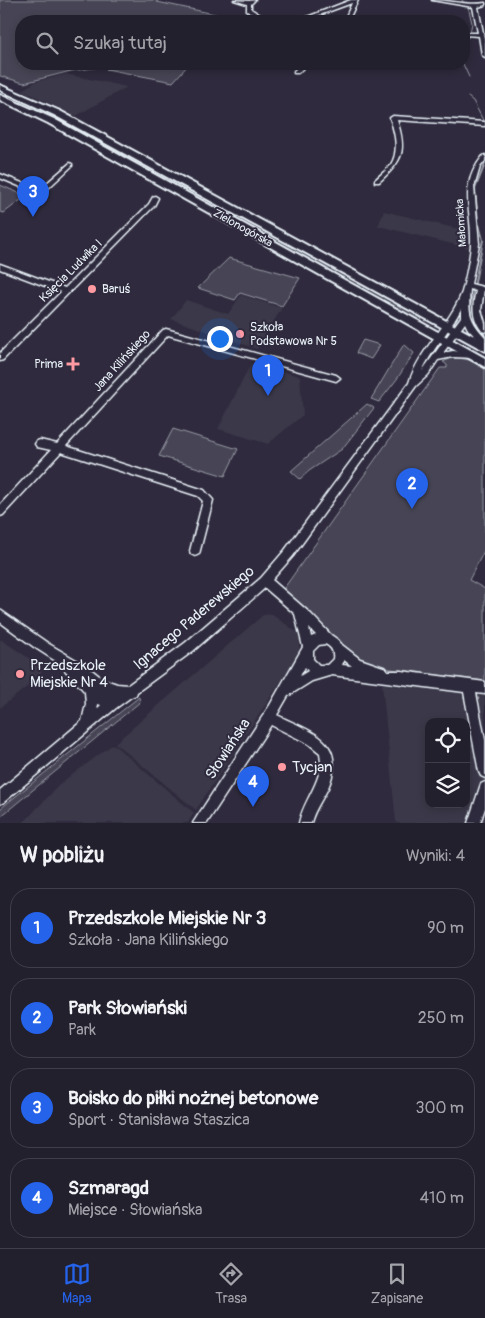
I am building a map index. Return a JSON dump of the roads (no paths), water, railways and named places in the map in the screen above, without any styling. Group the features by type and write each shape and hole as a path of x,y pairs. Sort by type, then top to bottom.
{"main road":[{"name":"Zielonogórska","path":"0,87 57,113 485,347"},
{"name":"Zielonogórska","path":"0,96 43,117 485,363"}],"street":[{"path":"236,0 252,1 249,6 250,11 257,15"},
{"path":"316,15 355,0"},
{"path":"349,15 355,0"},
{"path":"434,0 473,6 485,4"},
{"path":"467,0 473,6 485,51"},
{"path":"470,34 480,35"},
{"path":"377,181 393,166 398,151 398,134 393,118 485,124"},
{"name":"Małomicka","path":"466,315 471,288 475,244 471,187 477,166 485,157"},
{"path":"0,176 40,193 70,165"},
{"name":"Księcia Ludwika I","path":"0,358 152,205 155,198"},
{"path":"0,266 66,291"},
{"path":"471,288 480,289 476,312 485,329"},
{"name":"Małomicka","path":"452,328 471,288"},
{"path":"413,384 418,370 452,328 466,315 471,327 485,342"},
{"name":"Jana Kilińskiego","path":"0,512 166,332 291,362 336,378"},
{"path":"413,384 424,375 436,358 443,340"},
{"path":"436,358 453,354 472,356"},
{"name":"Ignacego Paderewskiego","path":"0,798 112,704 189,647 265,581 299,539 413,384"},
{"path":"40,444 117,465 201,493 208,500 195,551"},
{"path":"265,581 338,649 357,663 401,677 485,688"},
{"path":"300,612 307,650 313,667 386,678 401,677"},
{"path":"0,616 61,658 94,686 106,703 112,704"},
{"path":"307,650 319,639 328,640"},
{"path":"284,693 308,677 327,670 339,660 338,649"},
{"name":"Słowiańska","path":"199,823 284,693 307,650"},
{"path":"94,686 132,691"},
{"path":"87,726 94,686"},
{"path":"469,687 485,772"},
{"path":"268,717 319,744 325,752 327,763 323,784 310,807 305,823"},
{"path":"474,823 485,788"}],"waterway":[{"path":"468,6 472,23 470,33"},
{"path":"466,70 469,77"},
{"path":"468,97 473,101 484,122"},
{"path":"470,308 483,240 478,221 475,189 485,164"},
{"path":"470,308 471,317"},
{"path":"478,330 485,335"}],"place":[{"name":"Boisko do piłki nożnej betonowe","path":"33,217"},
{"name":"Baruś","path":"92,289"},
{"name":"Szkoła Podstawowa Nr 5","path":"240,334"},
{"name":"Prima","path":"73,364"},
{"name":"Przedszkole Miejskie Nr 3","path":"268,396"},
{"name":"Park Słowiański","path":"412,509"},
{"name":"Przedszkole Miejskie Nr 4","path":"20,674"},
{"name":"Tycjan","path":"282,767"},
{"name":"Szmaragd","path":"253,807"}]}
